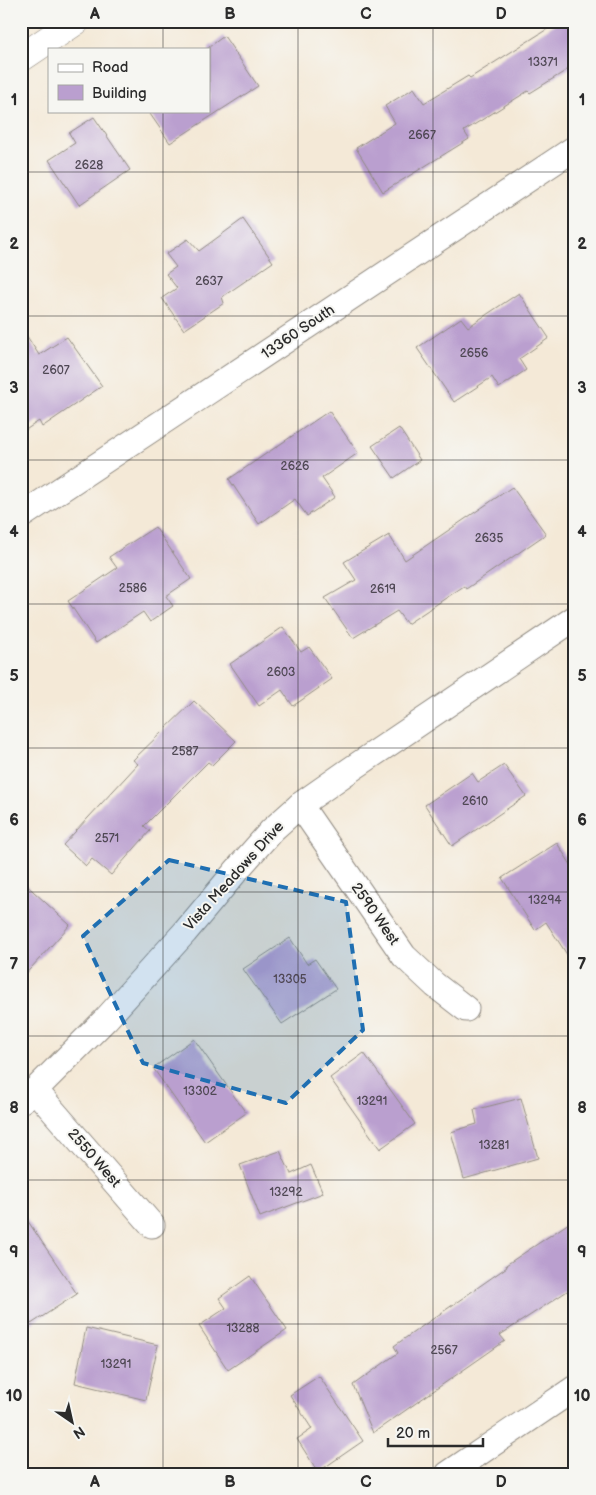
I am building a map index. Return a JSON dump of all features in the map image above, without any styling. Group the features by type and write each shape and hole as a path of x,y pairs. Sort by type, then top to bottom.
{"street":[{"path":"21,58 76,21"},
{"name":"13360 South","path":"21,516 575,148"},
{"name":"Vista Meadows Drive","path":"28,1096 106,1019 185,932 272,830 300,805 575,618"},
{"name":"2590 West","path":"300,805 404,956 434,985 466,1009"},
{"name":"2550 West","path":"28,1096 152,1225"},
{"path":"448,1474 575,1388"}],"highlighted area":[{"path":"169,860 346,902 363,1030 286,1103 143,1063 83,936"}],"building":[{"path":"560,21 575,21 575,65 530,93 528,91 464,131 469,139 383,192 356,148 395,123 385,106 414,88 424,103 468,76 470,78"},
{"path":"224,36 258,86 170,143 149,112 210,112 209,47"},
{"path":"94,117 130,170 79,205 49,160 75,143 69,133"},
{"path":"243,219 273,262 222,297 224,303 184,330 162,298 177,288 166,274 176,267 166,254 188,239 199,251"},
{"path":"519,293 549,338 519,359 526,370 499,388 492,377 454,402 417,348 461,318 468,327"},
{"path":"21,327 39,355 67,337 102,386 42,427 39,421 21,433"},
{"path":"329,411 358,453 322,478 335,497 307,516 295,499 259,524 229,479"},
{"path":"399,428 420,460 394,478 372,446"},
{"path":"512,487 546,534 466,589 464,586 407,624 397,611 353,638 325,598 356,580 344,562 389,535 405,560"},
{"path":"155,527 191,579 166,596 173,606 150,622 143,612 96,643 68,601 117,568 109,557"},
{"path":"283,627 301,652 309,647 332,679 293,706 282,690 259,706 230,664"},
{"path":"194,701 236,741 212,765 208,762 144,826 150,831 111,875 92,859 86,866 63,845 138,764 133,760"},
{"path":"504,765 526,796 452,846 425,805 472,773 478,782"},
{"path":"557,843 575,871 575,967 546,922 535,930 502,878"},
{"path":"21,880 70,925 21,979"},
{"path":"290,938 307,964 315,959 336,989 282,1024 243,969"},
{"path":"194,1039 246,1113 205,1142 153,1068"},
{"path":"364,1053 415,1124 380,1149 330,1078"},
{"path":"521,1098 538,1158 464,1179 451,1132 477,1124 474,1110"},
{"path":"280,1151 291,1174 311,1165 323,1193 260,1217 240,1165"},
{"path":"21,1211 77,1294 31,1324 21,1309"},
{"path":"575,1219 575,1286 500,1335 505,1341 373,1433 353,1385 398,1353 394,1346 507,1267 506,1265"},
{"path":"250,1276 287,1330 228,1370 199,1326 226,1308 219,1298"},
{"path":"86,1328 158,1345 146,1400 75,1383"},
{"path":"319,1376 363,1441 318,1472 297,1439 312,1429 290,1395"}]}
